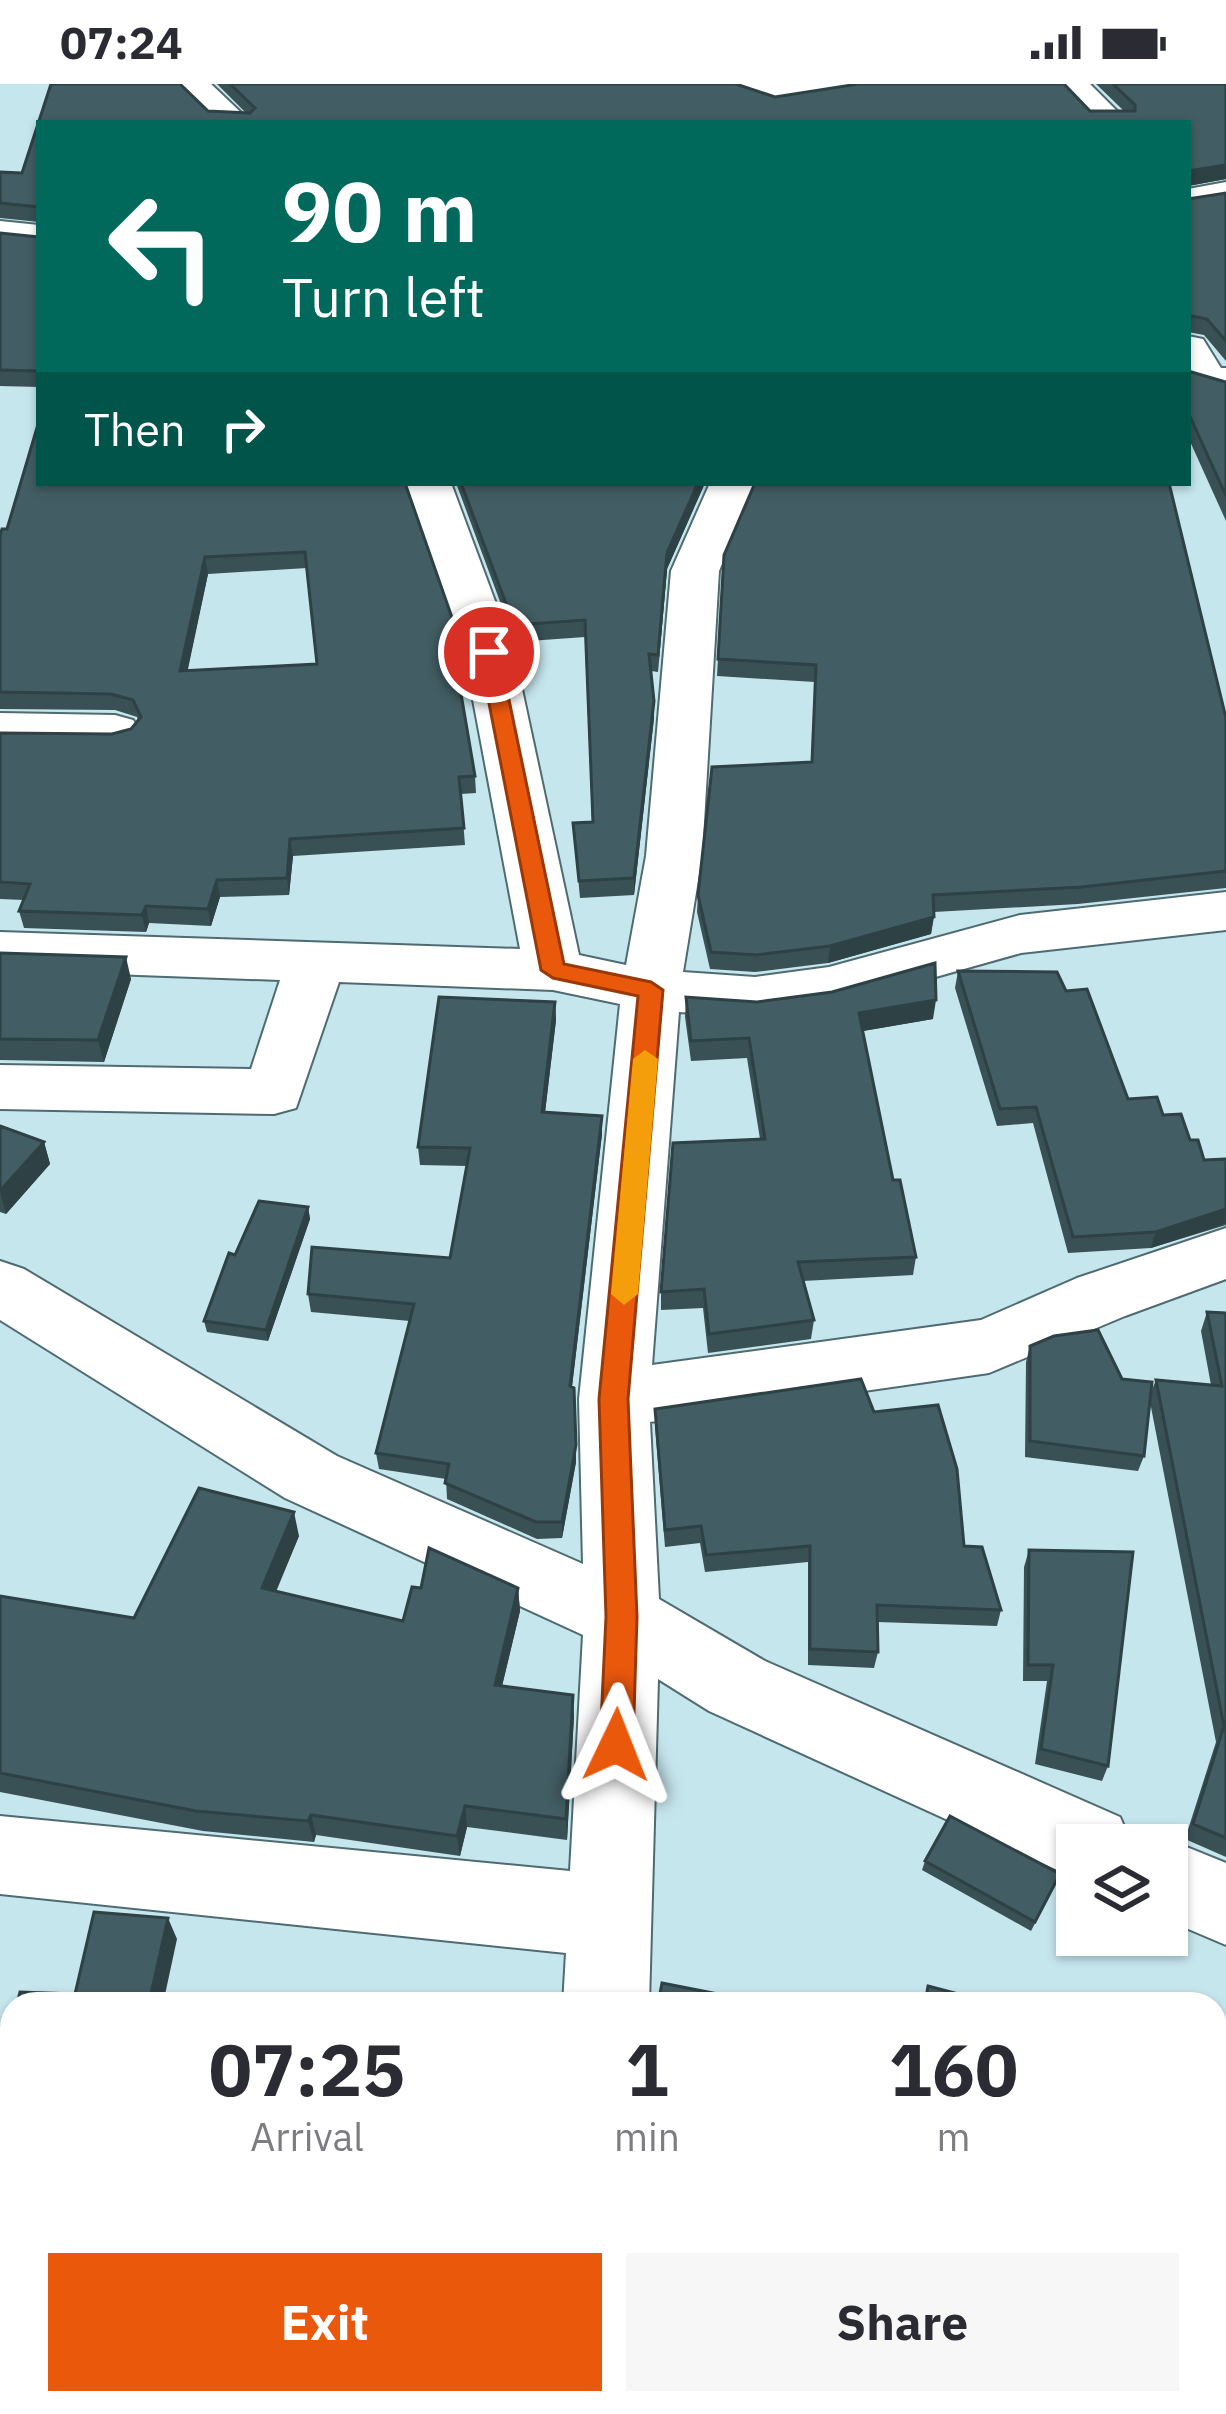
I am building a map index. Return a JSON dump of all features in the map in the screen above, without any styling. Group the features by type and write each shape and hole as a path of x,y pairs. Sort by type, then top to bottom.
{"street":[{"path":"191,84 231,120"},
{"path":"743,84 784,99 865,90"},
{"path":"1070,84 1108,120"},
{"path":"0,233 36,237"},
{"path":"429,486 489,652 553,970"},
{"path":"0,1855 600,1975 622,1617 614,1399 651,990 674,856 695,572 733,486"},
{"path":"0,729 115,731"},
{"path":"0,951 553,970 651,990 755,997 829,987 1020,934 1226,911"},
{"path":"0,1087 274,1092 316,962"},
{"path":"614,1399 989,1346 1101,1297 1226,1252"},
{"path":"0,1287 311,1477 622,1617 737,1686 1056,1829"},
{"path":"1188,1888 1226,1904"}],"building":[{"path":"51,84 180,84 208,111 250,113 255,108 230,84 736,84 775,97 858,84 1064,84 1090,111 1135,111 1135,105 1113,84 1226,84 1226,165 1191,171 1191,120 39,120"},
{"path":"36,130 36,207 0,203 0,172 22,173"},
{"path":"1226,193 1226,341 1207,319 1192,316 1191,199"},
{"path":"0,233 36,237 36,371 0,370"},
{"path":"1191,372 1226,382 1226,496 1191,419"},
{"path":"36,431 36,486 406,486 456,629 450,629 475,776 459,777 464,828 290,839 287,878 217,880 208,909 146,906 142,915 19,911 30,884 0,882 0,733 112,734 131,729 141,717 133,700 111,694 0,692 2,529 7,529","holes":["305,552 317,664 180,671 205,557"]},
{"path":"462,486 697,486 667,553 658,655 649,654 654,701 634,878 579,881 573,823 593,822 585,620 514,625"},
{"path":"754,486 1170,486 1226,718 1226,871 1082,887 933,895 934,917 830,946 756,955 711,952 698,895 712,767 812,762 816,665 718,659 724,555"},
{"path":"0,953 126,957 98,1040 0,1039"},
{"path":"935,963 936,1000 859,1013 893,1180 900,1180 916,1257 798,1262 814,1320 709,1334 704,1289 661,1292 673,1143 765,1139 749,1038 691,1041 686,997 757,1002 832,992"},
{"path":"958,971 1057,972 1066,991 1087,989 1128,1099 1157,1097 1163,1115 1181,1114 1204,1160 1226,1159 1226,1209 1156,1232 1073,1237 1036,1107 1000,1109"},
{"path":"439,997 555,1002 542,1112 602,1116 570,1386 574,1388 576,1445 562,1522 536,1522 445,1483 449,1464 376,1453 414,1304 308,1294 312,1247 450,1258 470,1148 418,1147"},
{"path":"0,1126 44,1142 0,1191"},
{"path":"259,1201 308,1207 266,1330 204,1321 229,1253 235,1255"},
{"path":"1207,1312 1226,1313 1226,1838 1193,1824 1224,1726 1156,1380 1222,1386"},
{"path":"1098,1330 1122,1379 1152,1382 1144,1456 1030,1441 1030,1346 1054,1336"},
{"path":"861,1379 874,1412 938,1405 957,1469 964,1546 982,1547 1001,1610 877,1605 878,1652 810,1649 810,1546 706,1555 701,1526 665,1530 655,1409"},
{"path":"199,1488 294,1512 262,1588 403,1621 412,1587 421,1588 429,1548 518,1588 495,1685 573,1695 566,1819 465,1806 457,1836 311,1815 308,1821 196,1811 0,1773 0,1596 134,1618"},
{"path":"1029,1550 1133,1552 1108,1766 1041,1749 1053,1665 1028,1665"},
{"path":"950,1816 1056,1872 1056,1882 1035,1922 925,1861"},
{"path":"94,1912 168,1918 151,1992 75,1992"},
{"path":"662,1983 708,1992 660,1992"}],"slow traffic":[{"path":"624,1294 645,1059"}],"route":[{"path":"489,652 553,970 651,990 614,1399 622,1617 616,1745"}]}
